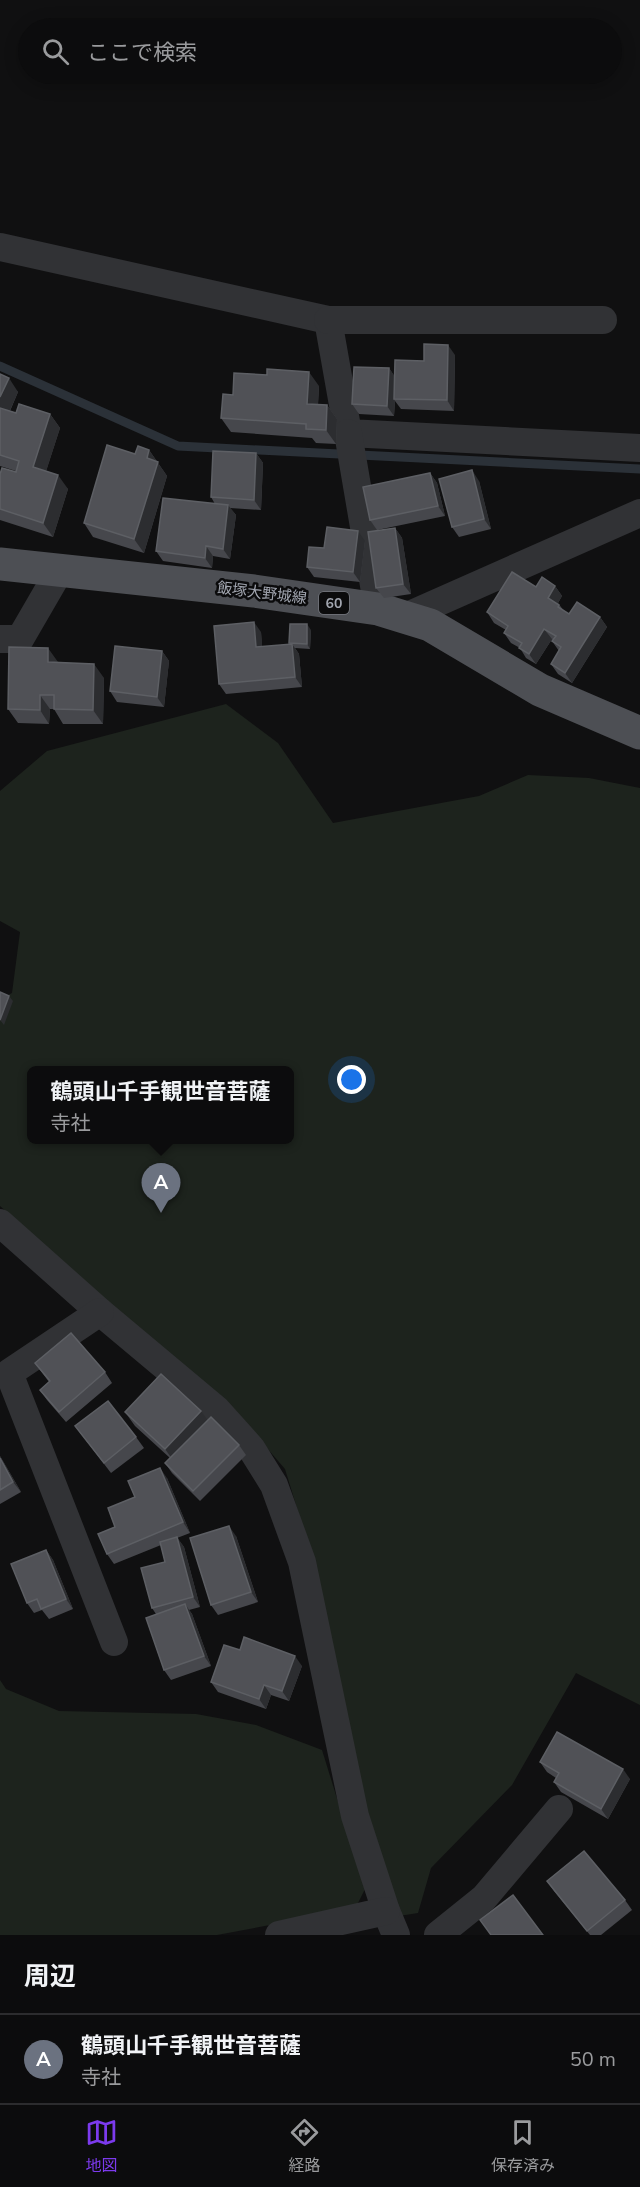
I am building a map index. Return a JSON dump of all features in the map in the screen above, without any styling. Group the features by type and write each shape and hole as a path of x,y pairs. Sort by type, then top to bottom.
{"main road":[{"name":"飯塚大野城線","path":"0,564 254,591 391,613 430,625 540,690 640,734"}],"street":[{"path":"0,247 328,320 603,320"},
{"path":"328,320 351,451 391,613 640,513"},
{"path":"351,451 640,448"},
{"path":"0,639 20,639 60,570"},
{"path":"0,1223 100,1312 217,1410 251,1448 274,1485 302,1562 355,1815 391,1923 279,1935"},
{"path":"100,1312 9,1373 114,1642"},
{"path":"438,1935 484,1898 560,1809"}],"shaded area":[{"path":"226,704 278,743 333,823 479,796 528,775 589,778 640,788 640,1705 576,1673 512,1785 431,1868 418,1913 399,1916 367,1820 316,1570 285,1469 236,1412 110,1305 0,1206 0,999 12,993 20,932 0,921 0,791 47,751"},
{"path":"0,1680 6,1689 59,1711 196,1714 256,1725 322,1750 365,1889 355,1909 217,1935 0,1935"}],"building":[{"path":"424,344 448,345 447,400 394,399 395,360 424,361"},
{"path":"354,367 389,368 387,406 352,404"},
{"path":"267,369 309,372 307,404 327,405 326,430 306,429 306,424 221,418 223,394 233,395 234,373 267,375"},
{"path":"0,374 9,378 0,397"},
{"path":"19,404 50,414 33,467 58,475 43,523 0,509 2,468 16,472 19,461 0,455 0,408 16,413"},
{"path":"107,445 135,454 138,446 149,450 147,458 158,462 134,539 84,523"},
{"path":"213,451 256,453 254,500 211,497"},
{"path":"472,470 484,519 452,527 439,479"},
{"path":"430,473 438,506 370,520 363,487"},
{"path":"163,498 228,505 223,549 206,546 205,558 156,551"},
{"path":"327,527 358,531 353,572 307,567 309,547 324,548"},
{"path":"395,528 403,584 376,588 368,532"},
{"path":"512,572 536,587 542,577 555,586 548,598 569,614 577,602 600,617 565,673 551,664 561,647 552,641 556,636 544,629 529,654 519,648 522,643 504,633 508,626 487,612"},
{"path":"254,622 256,647 292,644 295,677 219,684 214,626"},
{"path":"290,624 307,624 307,644 289,643"},
{"path":"115,646 162,651 157,697 110,691"},
{"path":"9,647 48,648 48,662 94,664 93,710 54,709 54,695 40,695 40,710 8,709"},
{"path":"0,992 9,996 0,1020"},
{"path":"71,1333 105,1372 59,1412 40,1390 50,1381 35,1363"},
{"path":"161,1374 201,1411 165,1449 125,1412"},
{"path":"108,1401 136,1437 104,1463 75,1426"},
{"path":"211,1417 239,1445 193,1491 165,1463"},
{"path":"0,1458 13,1482 0,1490"},
{"path":"160,1468 183,1522 107,1554 98,1534 115,1527 108,1508 135,1497 128,1481"},
{"path":"229,1526 251,1592 211,1605 190,1538"},
{"path":"177,1537 193,1597 152,1608 141,1568 165,1562 160,1542"},
{"path":"46,1550 66,1599 41,1609 37,1599 27,1603 11,1564"},
{"path":"185,1604 204,1656 164,1670 146,1618"},
{"path":"244,1637 295,1656 282,1691 264,1685 259,1699 211,1682 224,1645 240,1650"},
{"path":"557,1732 623,1769 601,1809 554,1782 559,1773 540,1762"},
{"path":"584,1851 625,1900 587,1931 547,1881"},
{"path":"513,1895 543,1935 491,1935 480,1920"}],"waterway":[{"path":"0,366 178,446 640,469"}],"place":[{"name":"鶴頭山千手観世音菩薩","path":"161,1213"}]}
